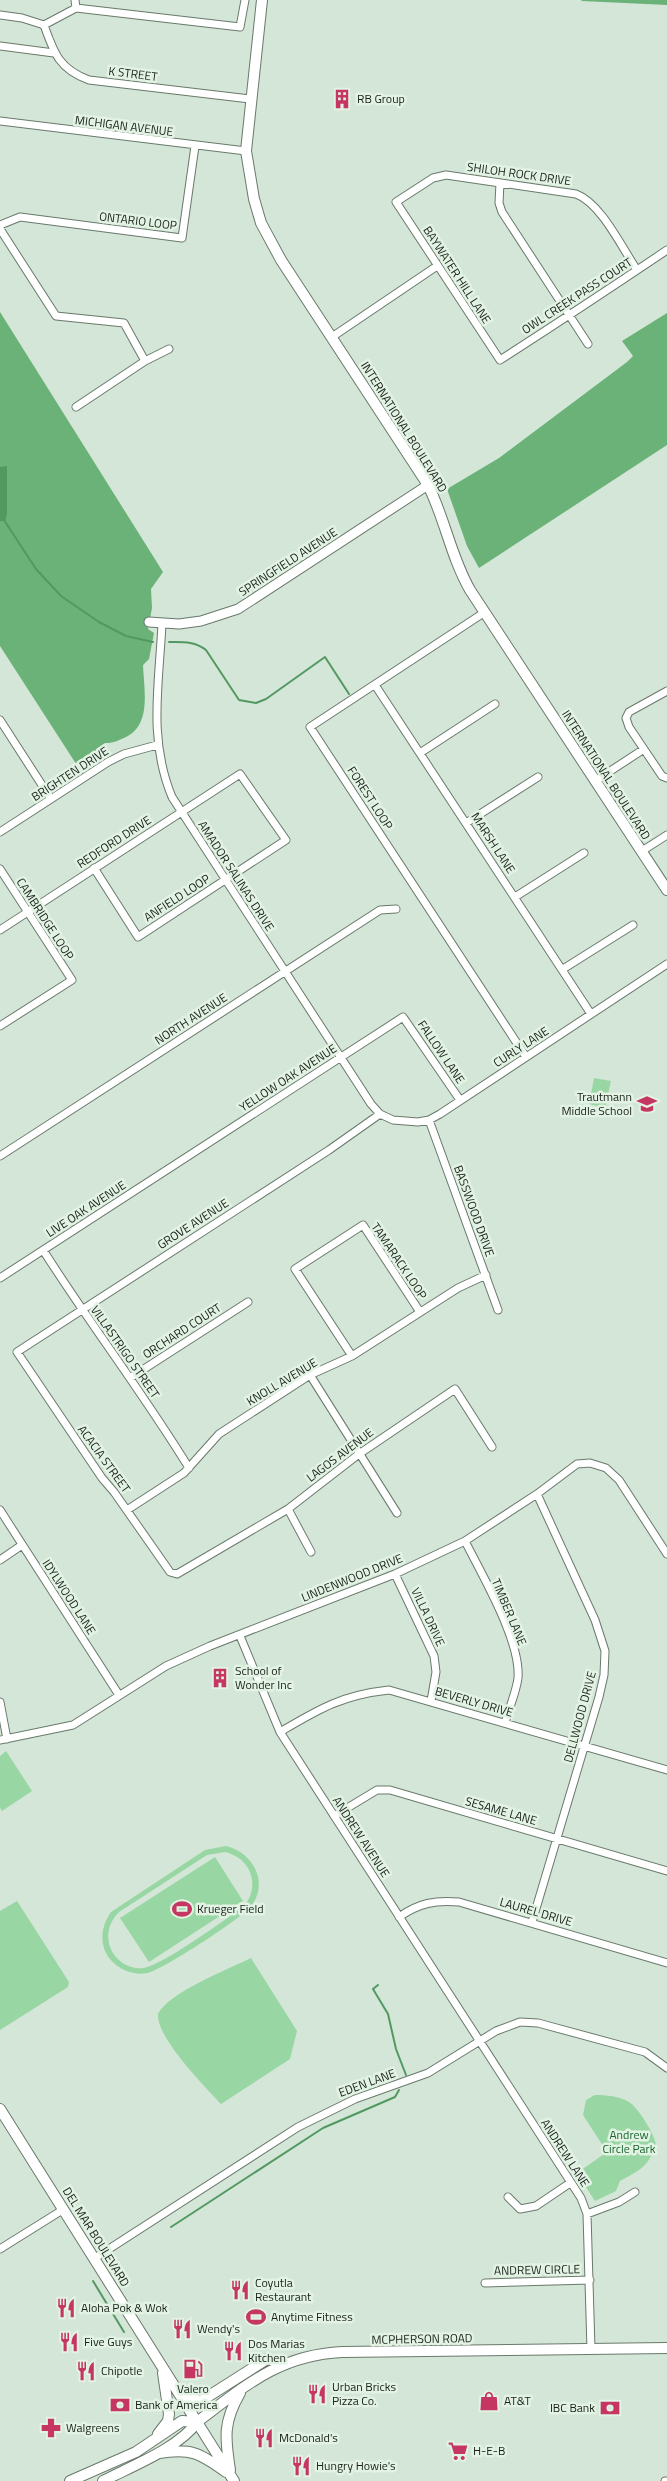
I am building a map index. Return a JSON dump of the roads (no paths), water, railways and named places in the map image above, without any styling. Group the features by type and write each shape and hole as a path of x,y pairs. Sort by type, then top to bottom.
{"main road":[{"name":"INTERNATIONAL BOULEVARD","path":"262,0 250,99 246,151 254,199 261,223 281,260 428,485 441,511 462,575 667,890"},
{"name":"DEL MAR BOULEVARD","path":"0,2109 233,2478"},
{"name":"MCPHERSON ROAD","path":"103,2481 155,2454 190,2432 197,2422 243,2388 283,2363 309,2356 342,2352 667,2348"},
{"path":"180,2395 201,2401 267,2359 283,2363"},
{"path":"152,2441 168,2421 169,2414 162,2367"},
{"path":"233,2478 225,2430 232,2406 243,2388"},
{"name":"MCPHERSON ROAD","path":"70,2481 136,2452 182,2422 197,2422"},
{"path":"155,2454 186,2450 195,2452 233,2478"}],"street":[{"path":"0,15 22,18 44,25 76,4 240,27 244,0"},
{"name":"K STREET","path":"44,25 54,53 68,70 89,80 250,99"},
{"path":"0,46 54,53"},
{"name":"MICHIGAN AVENUE","path":"0,121 246,151"},
{"name":"ONTARIO LOOP","path":"0,227 20,216 182,238 195,146"},
{"name":"SHILOH ROCK DRIVE","path":"396,202 426,182 439,176 567,192 585,197 595,207 637,270"},
{"path":"500,183 499,203 502,212 588,344"},
{"name":"BAYWATER HILL LANE","path":"396,202 500,360"},
{"path":"0,227 56,316 124,323 145,361"},
{"name":"OWL CREEK PASS COURT","path":"500,360 667,250"},
{"path":"332,337 437,266"},
{"path":"76,407 145,361 168,349"},
{"name":"SPRINGFIELD AVENUE","path":"149,622 162,624 201,621 238,609 428,485"},
{"name":"FOREST LOOP","path":"485,612 310,727 526,1057"},
{"name":"AMADOR SALINAS DRIVE","path":"162,624 156,725 157,745 164,779 181,812 340,1057 371,1104 380,1114"},
{"name":"MARSH LANE","path":"375,685 591,1014"},
{"path":"667,691 629,712 626,718 629,728 662,776 667,778"},
{"path":"420,753 496,704"},
{"path":"0,720 51,799"},
{"name":"BRIGHTEN DRIVE","path":"0,832 124,754 157,745"},
{"path":"595,781 644,749"},
{"name":"REDFORD DRIVE","path":"0,930 240,774"},
{"name":"ANFIELD LOOP","path":"94,868 138,937 286,840 240,774"},
{"path":"466,823 538,777"},
{"path":"642,851 667,835"},
{"path":"515,897 584,853"},
{"name":"CAMBRIDGE LOOP","path":"0,869 72,980 0,1026"},
{"name":"NORTH AVENUE","path":"0,1156 380,910 396,909"},
{"path":"563,969 633,925"},
{"name":"CURLY LANE","path":"380,1114 393,1120 408,1122 429,1120 667,964"},
{"name":"YELLOW OAK AVENUE","path":"184,1159 404,1017"},
{"name":"FALLOW LANE","path":"404,1017 460,1100"},
{"name":"GROVE AVENUE","path":"17,1352 328,1150 380,1114"},
{"name":"BASSWOOD DRIVE","path":"429,1120 498,1310"},
{"name":"LIVE OAK AVENUE","path":"0,1278 184,1159"},
{"name":"TAMARACK LOOP","path":"352,1356 295,1269 363,1225 420,1312"},
{"name":"VILLASTRIGO STREET","path":"43,1250 82,1310 158,1417 189,1468"},
{"name":"KNOLL AVENUE","path":"128,1510 189,1468 219,1434 310,1375 352,1356 458,1288 486,1275"},
{"name":"ORCHARD COURT","path":"130,1378 248,1302"},
{"name":"ACACIA STREET","path":"17,1352 102,1478 128,1510 170,1572 177,1574"},
{"path":"310,1375 358,1454 397,1513"},
{"name":"LAGOS AVENUE","path":"177,1574 288,1509 358,1454 455,1389 492,1447"},
{"name":"LINDENWOOD DRIVE","path":"4,1739 73,1725 166,1666 210,1646 240,1636 395,1574 465,1541 537,1494 577,1464 590,1463 606,1468 619,1480 667,1554"},
{"name":"DELLWOOD DRIVE","path":"532,1922 585,1746 604,1675 605,1650 596,1620 537,1494"},
{"path":"288,1509 311,1552"},
{"name":"IDYLWOOD LANE","path":"0,1510 119,1695"},
{"name":"TIMBER LANE","path":"465,1541 506,1626 517,1660 518,1678 505,1723"},
{"path":"0,1560 22,1545"},
{"name":"VILLA DRIVE","path":"395,1574 434,1656 436,1672 431,1701"},
{"name":"ANDREW AVENUE","path":"240,1636 280,1732 480,2042"},
{"name":"BEVERLY DRIVE","path":"280,1732 338,1700 361,1693 389,1690 667,1770"},
{"path":"0,1702 4,1739"},
{"name":"SESAME LANE","path":"334,1816 377,1790 390,1790 667,1871"},
{"name":"LAUREL DRIVE","path":"400,1917 415,1906 436,1900 459,1902 667,1963"},
{"name":"EDEN LANE","path":"95,2258 298,2127 355,2099 428,2072 496,2031 520,2022 538,2023 645,2052 667,2068"},
{"name":"ANDREW LANE","path":"480,2042 581,2198 587,2214 592,2350"},
{"path":"508,2196 520,2209 536,2206 570,2183"},
{"path":"587,2214 618,2202 635,2192"},
{"path":"0,2249 64,2209"},
{"name":"ANDREW CIRCLE","path":"485,2283 590,2280"}],"waterway":[{"path":"4,520 36,569 61,596 99,622 126,636 153,642"},
{"path":"169,642 184,642 206,650 239,700 256,703 266,699 325,657 349,694"},
{"path":"378,1985 373,1989 388,2014 396,2049 406,2075"},
{"path":"171,2227 323,2128 395,2097 399,2090"},
{"path":"93,2281 124,2332"}],"place":[{"name":"RB Group","path":"342,99"},
{"name":"Trautmann Middle School","path":"647,1104"},
{"name":"School of Wonder Inc","path":"220,1678"},
{"name":"Krueger Field","path":"182,1909"},
{"name":"Coyutla Restaurant","path":"240,2290"},
{"name":"Aloha Pok & Wok","path":"66,2308"},
{"name":"Anytime Fitness","path":"256,2317"},
{"name":"Wendy's","path":"182,2329"},
{"name":"Five Guys","path":"69,2342"},
{"name":"Dos Marias Kitchen","path":"233,2351"},
{"name":"Valero","path":"193,2369"},
{"name":"Chipotle","path":"86,2371"},
{"name":"Urban Bricks Pizza Co.","path":"317,2394"},
{"name":"AT&T","path":"489,2401"},
{"name":"Bank of America","path":"120,2405"},
{"name":"IBC Bank","path":"610,2408"},
{"name":"Walgreens","path":"51,2428"},
{"name":"McDonald's","path":"264,2438"},
{"name":"H-E-B","path":"458,2451"},
{"name":"Hungry Howie's","path":"301,2466"}],"park label":[{"name":"Andrew Circle Park","path":"629,2142"}]}
